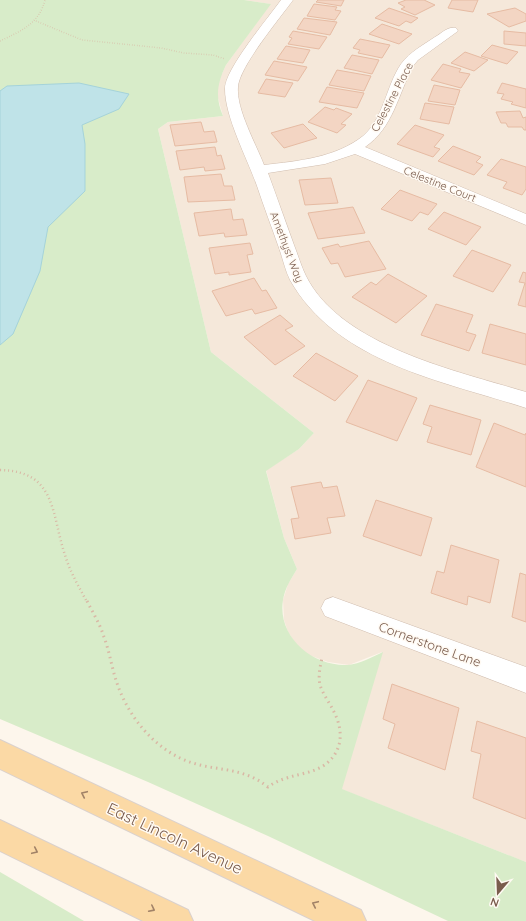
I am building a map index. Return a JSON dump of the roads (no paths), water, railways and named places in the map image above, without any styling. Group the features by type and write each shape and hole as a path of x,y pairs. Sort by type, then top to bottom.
{"main road":[{"name":"East Lincoln Avenue","path":"0,754 350,921"},
{"path":"0,835 177,921"}],"street":[{"name":"Amethyst Way","path":"287,0 238,68 231,87 234,108 259,170 298,278 313,301 327,316 355,337 388,354 423,368 526,400"},
{"name":"Celestine Place","path":"259,170 325,160 354,148 372,135 380,125 407,65 417,54 452,30"},
{"name":"Celestine Court","path":"354,148 526,220"},
{"name":"Cornerstone Lane","path":"333,608 526,680"}],"water":[{"path":"79,83 129,94 119,109 82,125 85,144 85,191 48,227 40,271 13,334 0,345 0,91 7,86"}]}
